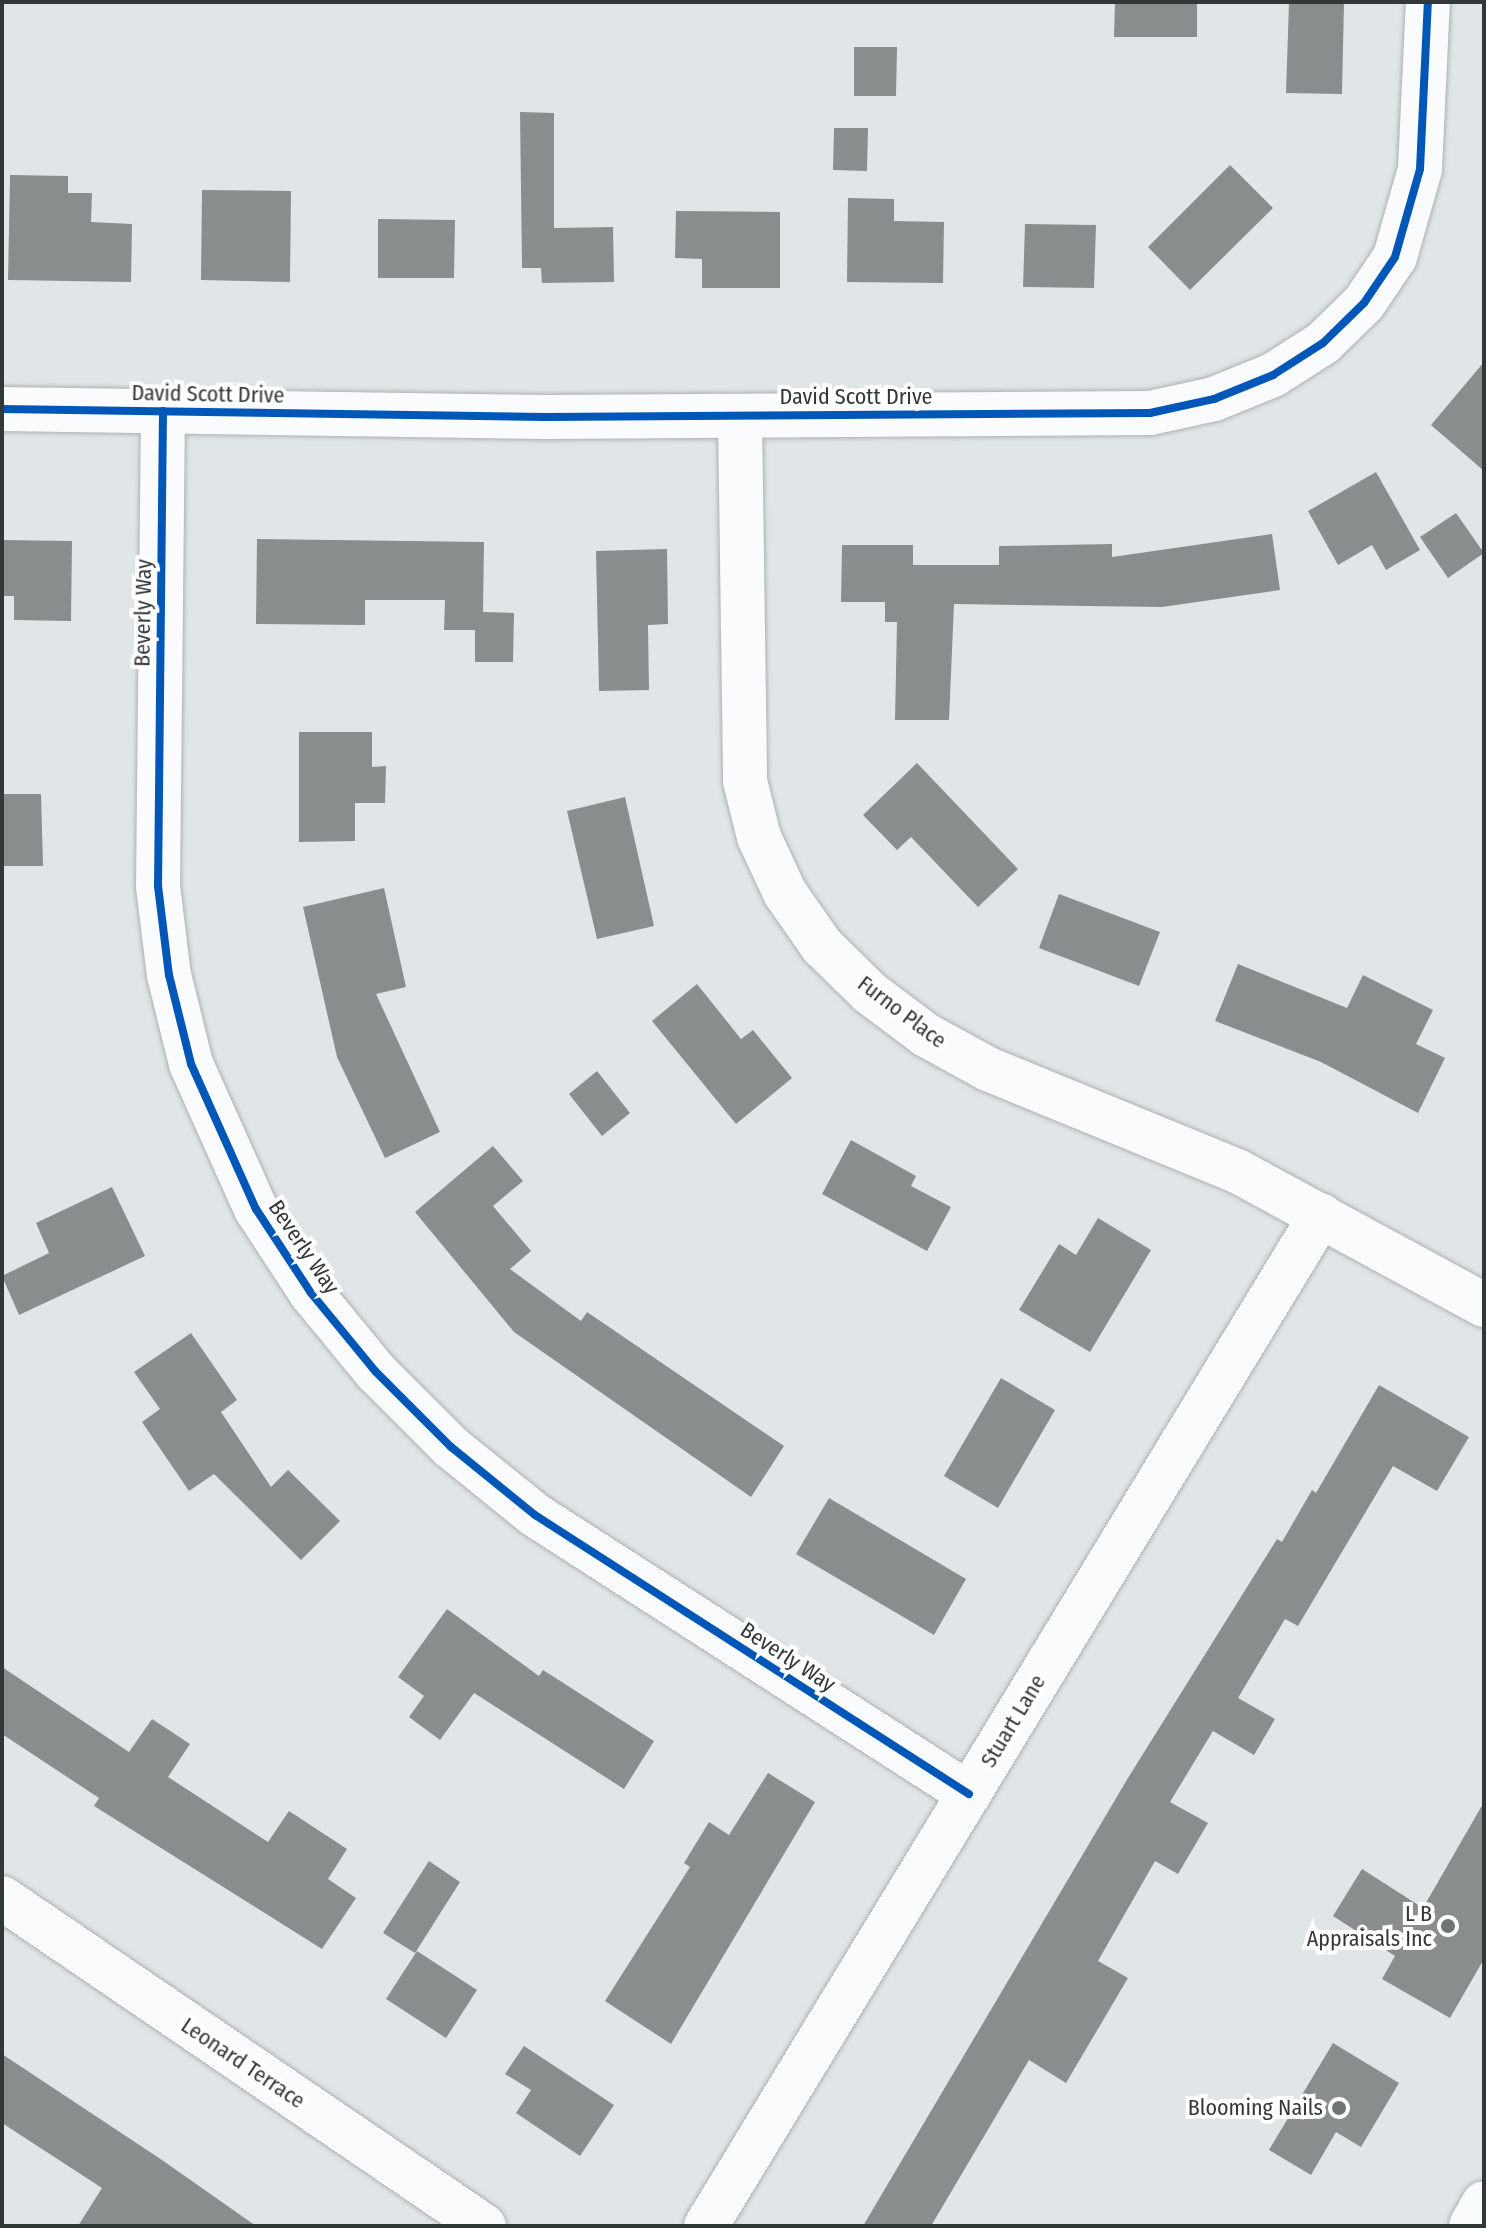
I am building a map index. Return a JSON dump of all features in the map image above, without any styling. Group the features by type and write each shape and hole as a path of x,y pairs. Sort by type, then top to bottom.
{"street":[{"name":"David Scott Drive","path":"2,409 740,416 1150,413 1214,399 1273,375 1323,343 1364,303 1409,223 1420,169 1428,2"},
{"name":"Beverly Way","path":"163,411 158,886 167,960 191,1064 256,1209 320,1304 376,1372 451,1447 535,1515 969,1794"},
{"name":"Furno Place","path":"740,416 745,781 759,837 785,893 822,946 870,993 926,1035 988,1069 1239,1172 1484,1305"},
{"name":"Stuart Lane","path":"706,2226 1321,1215"},
{"name":"Leonard Terrace","path":"2,1898 484,2226"},
{"path":"1471,2226 1484,2203"}],"building":[{"path":"1115,2 1197,2 1197,37 1114,37"},
{"path":"1289,2 1344,2 1342,94 1286,93"},
{"path":"854,47 897,47 896,96 854,96"},
{"path":"520,112 554,113 554,228 613,227 614,282 542,283 541,268 522,268"},
{"path":"834,128 868,128 867,171 833,170"},
{"path":"1230,165 1273,208 1190,290 1148,247"},
{"path":"10,175 68,176 68,193 92,193 91,222 132,224 131,282 8,280"},
{"path":"202,190 291,191 290,282 201,280"},
{"path":"848,198 894,199 894,221 944,222 943,283 847,282"},
{"path":"676,211 780,212 780,288 702,288 702,259 675,258"},
{"path":"378,219 455,220 454,278 378,278"},
{"path":"1025,224 1096,225 1094,288 1023,287"},
{"path":"1484,362 1484,471 1431,425"},
{"path":"1376,472 1420,550 1386,570 1372,545 1338,565 1308,511"},
{"path":"1456,513 1484,553 1448,578 1420,537"},
{"path":"1272,534 1280,590 1162,607 954,604 949,720 895,720 897,622 885,622 885,602 841,602 842,545 913,545 913,565 999,565 999,546 1112,544 1112,557"},
{"path":"257,539 484,542 483,612 514,613 513,662 475,662 475,630 444,630 445,600 365,600 365,625 256,624"},
{"path":"2,540 72,541 71,621 14,620 14,596 2,596"},
{"path":"667,549 668,624 648,625 649,690 599,691 596,551"},
{"path":"299,732 372,732 372,767 386,766 385,803 355,803 355,841 299,842"},
{"path":"917,763 1018,869 978,907 911,837 897,850 863,815"},
{"path":"2,794 41,794 43,866 2,866"},
{"path":"625,797 654,926 597,939 567,811"},
{"path":"384,888 406,987 376,994 440,1132 385,1158 337,1057 303,907"},
{"path":"1059,894 1160,932 1139,986 1039,948"},
{"path":"1238,964 1347,1008 1363,975 1433,1010 1416,1044 1445,1058 1418,1113 1321,1062 1215,1021"},
{"path":"697,984 741,1039 753,1030 792,1078 736,1124 652,1021"},
{"path":"597,1071 630,1113 602,1136 569,1094"},
{"path":"851,1140 916,1176 911,1186 951,1207 927,1251 822,1194"},
{"path":"493,1146 523,1181 493,1206 531,1251 510,1269 581,1321 587,1312 784,1446 751,1497 514,1332 415,1212"},
{"path":"112,1187 145,1256 19,1315 2,1276 49,1253 36,1223"},
{"path":"1098,1218 1151,1250 1090,1352 1019,1310 1059,1244 1076,1255"},
{"path":"191,1333 237,1400 221,1412 271,1487 288,1470 340,1521 301,1560 214,1474 189,1491 142,1422 160,1409 134,1372"},
{"path":"1001,1378 1055,1410 998,1508 944,1476"},
{"path":"1379,1385 1469,1437 1437,1491 1393,1466 1298,1626 1285,1619 1238,1698 1275,1719 1254,1755 1213,1731 1170,1802 1208,1823 1178,1874 1155,1861 1098,1961 1128,1978 1066,2083 1029,2060 931,2226 863,2226 1128,1778 1277,1539 1282,1542 1312,1490 1316,1493"},
{"path":"829,1498 966,1579 934,1635 796,1554"},
{"path":"447,1609 539,1676 543,1670 654,1741 624,1789 474,1693 440,1740 409,1717 424,1696 398,1677"},
{"path":"2,1667 129,1752 152,1719 190,1744 168,1777 268,1842 289,1811 347,1849 328,1879 356,1898 322,1949 94,1806 99,1798 2,1734"},
{"path":"768,1773 815,1802 671,2044 605,2001 690,1867 684,1863 709,1822 729,1835"},
{"name":"L B Appraisals Inc","path":"1484,1802 1484,1959 1450,2018 1382,1979 1395,1956 1333,1916 1362,1869 1423,1908"},
{"path":"429,1861 460,1882 415,1953 383,1933"},
{"path":"417,1951 477,1990 446,2038 386,1999"},
{"name":"Blooming Nails","path":"1333,2043 1399,2083 1361,2147 1336,2132 1311,2175 1269,2150"},
{"path":"524,2046 614,2105 580,2156 516,2113 531,2090 505,2074"},
{"path":"2,2054 256,2226 78,2226 102,2188 2,2123"}],"cycle path":[{"path":"2,409 546,417 1150,413 1214,399 1273,375 1323,343 1364,303 1395,257 1420,169 1428,2"},
{"path":"163,411 158,886 169,975 191,1064 256,1209 311,1293 376,1372 451,1447 535,1515 969,1794"}],"place":[{"name":"L B Appraisals Inc","path":"1448,1926"},
{"name":"Blooming Nails","path":"1339,2108"}]}
